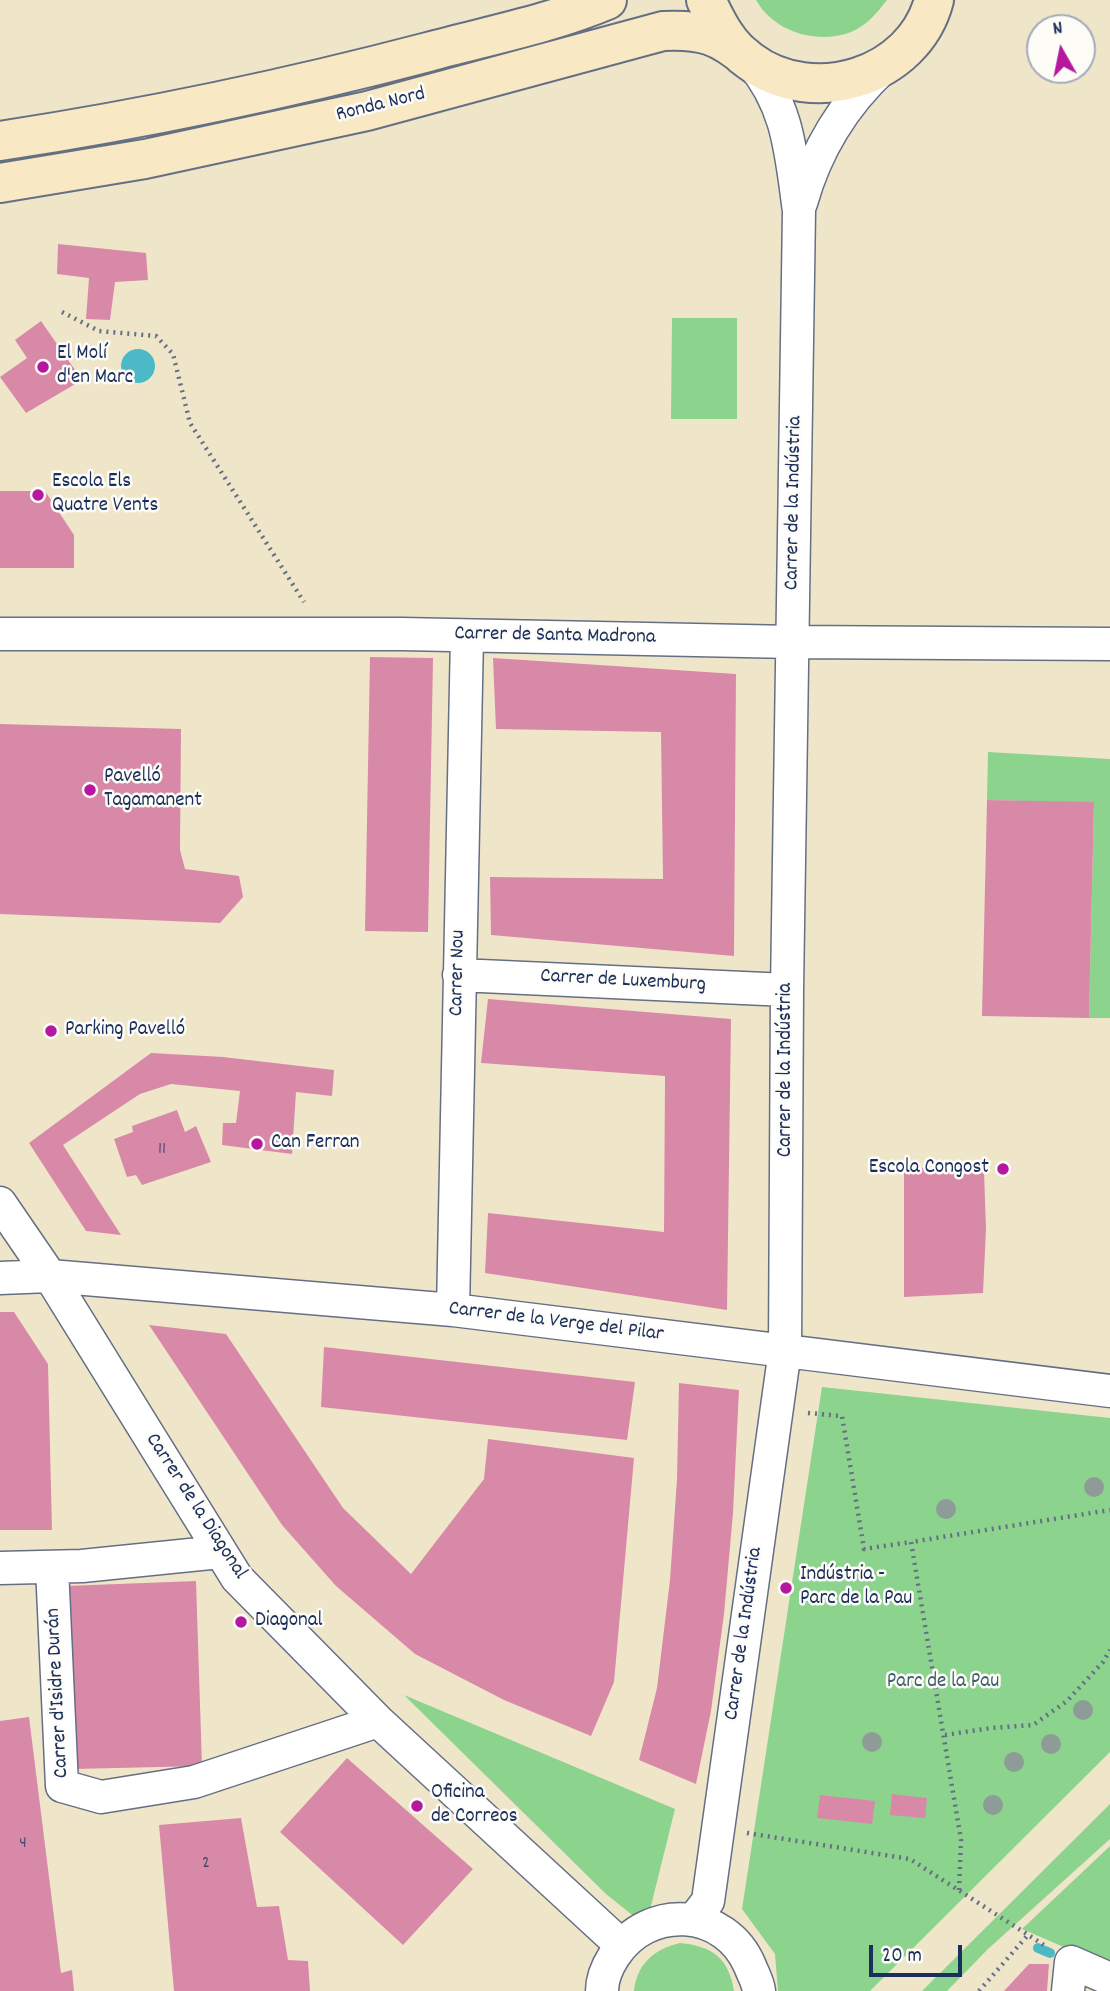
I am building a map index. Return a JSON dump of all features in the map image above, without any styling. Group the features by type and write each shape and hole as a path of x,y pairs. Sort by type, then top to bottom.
{"main road":[{"name":"Ronda Nord","path":"0,141 188,108 317,81 565,16 607,0"},
{"path":"706,0 722,33 750,61 785,79 824,84 857,79 887,65 912,43 935,5"},
{"name":"Ronda Nord","path":"0,183 145,159 367,111 663,31 707,33 723,40 750,61"}],"street":[{"path":"750,61 773,92 780,110 788,139 799,211"},
{"path":"799,211 819,153 834,124 866,84 887,65"},
{"name":"Carrer de la Indústria","path":"694,1919 708,1901 785,1350 787,990 799,211"},
{"name":"Carrer de Santa Madrona","path":"0,634 327,634 1110,644"},
{"name":"Carrer Nou","path":"453,1310 467,636"},
{"name":"Carrer de Luxemburg","path":"459,975 787,990"},
{"name":"Carrer de la Diagonal","path":"0,1203 50,1276 237,1578 378,1721 621,1945"},
{"name":"Carrer de la Verge del Pilar","path":"0,1278 50,1276 453,1310 1110,1391"},
{"path":"0,1569 220,1552"},
{"name":"Carrer d'Isidre Durán","path":"52,1567 62,1786 101,1797 194,1782 378,1721"},
{"path":"602,1991 607,1968 621,1945 646,1926 673,1919 694,1919 723,1931 743,1949 759,1991"},
{"path":"1069,1977 1110,1979"}],"path":[{"path":"62,312 99,331 156,336 173,354 190,424 289,581 327,634"},
{"path":"808,1413 842,1416 863,1549 1110,1510"},
{"path":"912,1542 961,1840 959,1890"},
{"path":"945,1735 991,1728 1033,1726 1067,1701 1110,1650"},
{"path":"718,1828 910,1859 1028,1935 1069,1977"},
{"path":"979,1991 1028,1935"}],"green space":[{"path":"756,0 887,0 862,26 838,36 824,37 797,33 785,28 764,11"},
{"path":"672,318 737,318 737,419 671,419"},
{"path":"988,752 1110,759 1110,1018 1089,1018 1094,803 987,800"},
{"name":"Parc de la Pau","path":"822,1387 1110,1418 1110,1752 870,1991 778,1991 775,1954 742,1909"},
{"path":"404,1695 675,1809 646,1926 606,1894"},
{"path":"1110,1804 1110,1839 988,1949 947,1991 922,1991"},
{"path":"1110,1846 1110,1967 1022,1929"},
{"path":"680,1943 701,1947 717,1956 728,1970 734,1991 634,1991 639,1973 648,1959 662,1949"}],"water":[{"path":"138,349 150,354 155,366 150,378 138,383 126,378 121,366 126,354"}],"building":[{"path":"58,244 146,253 148,280 115,282 110,320 86,319 89,278 57,274"},
{"name":"El Molí d'en Marc","path":"41,321 82,380 26,413 0,377 27,358 15,340"},
{"path":"0,491 45,491 74,535 74,568 0,568"},
{"path":"370,657 433,658 428,932 365,931"},
{"path":"493,658 736,674 734,956 491,935 490,877 663,879 661,732 496,729"},
{"name":"Pavelló Tagamanent","path":"0,724 181,729 180,850 185,869 239,876 243,897 220,923 0,914"},
{"path":"987,800 1094,802 1089,1018 982,1016"},
{"path":"488,999 731,1019 727,1310 485,1273 488,1213 664,1232 665,1076 481,1063"},
{"name":"Can Ferran","path":"151,1053 223,1057 334,1070 332,1096 296,1092 292,1154 222,1145 223,1123 236,1123 240,1091 171,1084 140,1094 63,1145 121,1235 86,1231 29,1143"},
{"name":"Can Ferran","path":"177,1110 185,1132 196,1126 211,1162 142,1185 136,1175 127,1177 114,1139 133,1132 132,1126"},
{"path":"904,1167 984,1171 986,1229 983,1293 904,1297"},
{"path":"0,1312 14,1312 48,1364 52,1530 0,1530"},
{"path":"149,1325 226,1334 343,1508 411,1574 484,1479 488,1439 634,1458 614,1682 591,1736 504,1700 415,1654 336,1586 282,1525"},
{"path":"324,1347 635,1382 627,1440 321,1407"},
{"path":"679,1383 739,1390 733,1513 724,1614 711,1711 696,1784 639,1760 657,1688 670,1580 677,1479"},
{"path":"196,1581 202,1766 74,1769 66,1586"},
{"path":"29,1717 61,1973 72,1970 74,1991 0,1991 0,1721"},
{"path":"347,1758 473,1869 403,1945 280,1832"},
{"path":"892,1794 927,1798 925,1818 890,1815"},
{"path":"820,1795 875,1801 872,1824 817,1818"},
{"path":"241,1818 257,1907 279,1906 288,1960 308,1961 310,1991 174,1991 159,1825"},
{"path":"1029,1964 1049,1964 1047,1991 1004,1991"}],"waterway":[{"path":"1038,1948 1050,1953"}],"place":[{"name":"El Molí d'en Marc","path":"43,367"},
{"name":"Escola Els Quatre Vents","path":"38,495"},
{"name":"Pavelló Tagamanent","path":"90,790"},
{"name":"Parking Pavelló","path":"51,1031"},
{"name":"Can Ferran","path":"257,1144"},
{"name":"Escola Congost","path":"1003,1169"},
{"name":"Indústria - Parc de la Pau","path":"786,1588"},
{"name":"Diagonal","path":"241,1622"},
{"name":"Oficina de Correos","path":"417,1806"}]}
